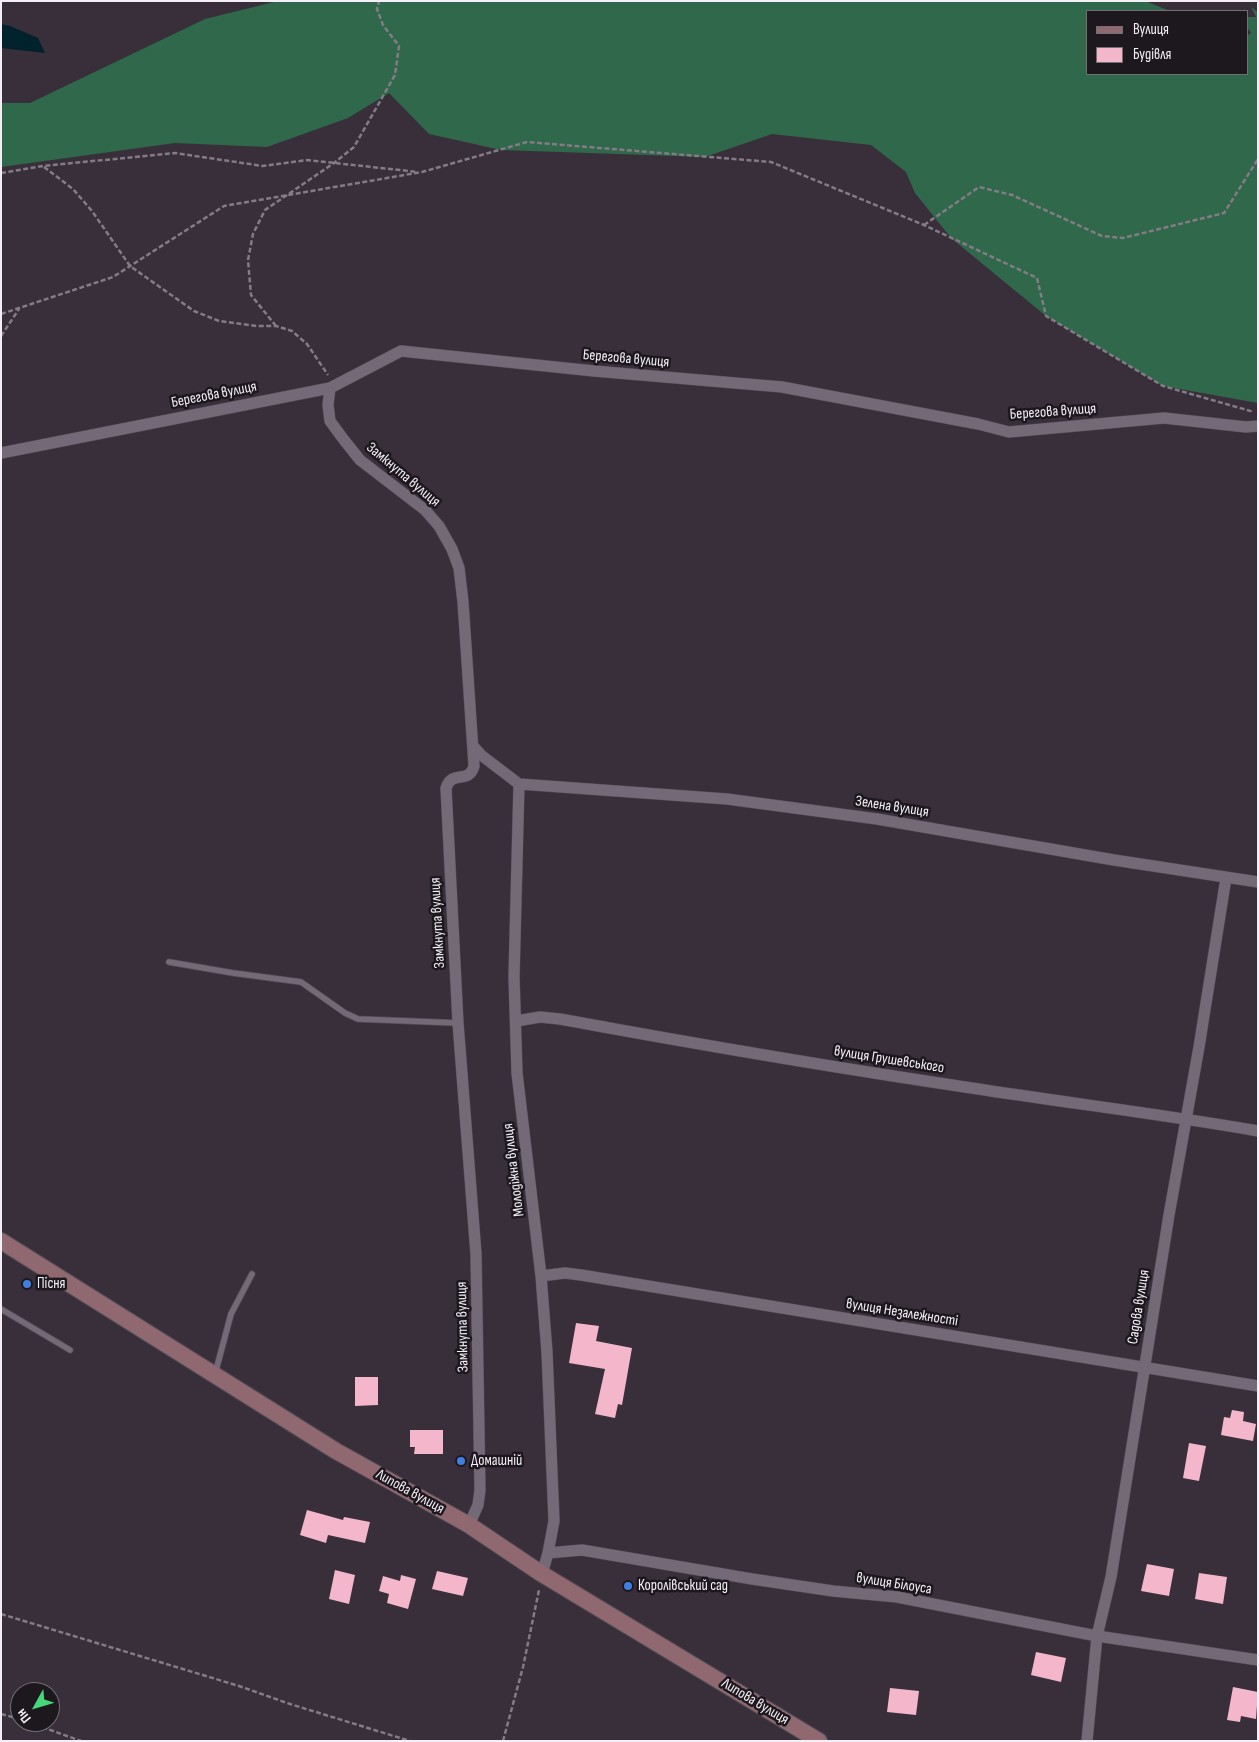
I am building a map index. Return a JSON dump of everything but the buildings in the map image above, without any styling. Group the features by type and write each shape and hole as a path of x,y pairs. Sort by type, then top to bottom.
{"street":[{"name":"Берегова вулиця","path":"1,453 330,388 401,351 782,388 978,424 1009,432 1164,418 1246,427 1258,426"},
{"name":"Замкнута вулиця","path":"330,388 328,405 330,421 344,440 360,460 425,510 439,526 452,548 458,568 464,602 473,746 472,772 468,776 452,778 446,788 458,1023 476,1254 480,1490 478,1506 469,1525"},
{"path":"473,746 481,755 519,784"},
{"name":"Зелена вулиця","path":"519,784 727,799 877,819 1258,882"},
{"name":"Молодіжна вулиця","path":"519,784 514,967 517,1073 541,1276 552,1425 554,1521 548,1553"},
{"name":"Садова вулиця","path":"1087,1741 1097,1636 1110,1577 1226,878"},
{"name":"вулиця Грушевського","path":"516,1020 540,1017 560,1019 760,1054 985,1090 1186,1118 1258,1131"},
{"name":"Липова вулиця","path":"1,1240 336,1451 469,1525 542,1574 819,1741"},
{"name":"вулиця Незалежності","path":"541,1276 565,1273 582,1275 1258,1386"},
{"name":"вулиця Білоуса","path":"548,1553 582,1550 752,1579 897,1598 1097,1636 1258,1660"},
{"path":"542,1574 548,1553"}],"lane":[{"path":"169,962 301,982 345,1013 358,1019 458,1023"},
{"path":"215,1374 231,1314 252,1274"},
{"path":"1,1309 70,1350"}],"path":[{"path":"276,326 251,295 248,260 252,234 265,210 334,163 354,147 395,75 399,46 383,25 377,9 380,1"},
{"path":"1,314 113,277 224,206 422,172 527,142 771,162 924,225 1037,278 1046,316 1163,386 1258,414"},
{"path":"1,173 43,166 175,154 263,166 307,160 422,172"},
{"path":"924,225 979,187 1012,194 1102,236 1123,238 1224,213 1258,159"},
{"path":"43,166 73,189 92,211 130,266 194,311 219,321 258,326 276,326 292,331 307,344 328,377 330,388"},
{"path":"1,336 20,308"},
{"path":"503,1741 524,1667 542,1574"},
{"path":"1,1614 230,1683 410,1741"},
{"path":"56,1732 81,1741"}],"green space":[{"path":"278,1 1145,1 1168,10 1086,10 1086,75 1249,75 1249,34 1251,33 1249,30 1249,17 1256,17 1251,7 1258,12 1258,403 1163,386 1046,316 951,238 915,193 906,172 871,145 772,134 705,157 501,150 429,134 389,93 348,118 267,147 175,143 1,167 1,103 30,103 205,19"}],"water":[{"path":"1,24 38,38 45,53 1,48"}],"place":[{"name":"Пісня","path":"27,1284"},
{"name":"Домашній","path":"461,1461"},
{"name":"Королівський сад","path":"628,1586"}]}
